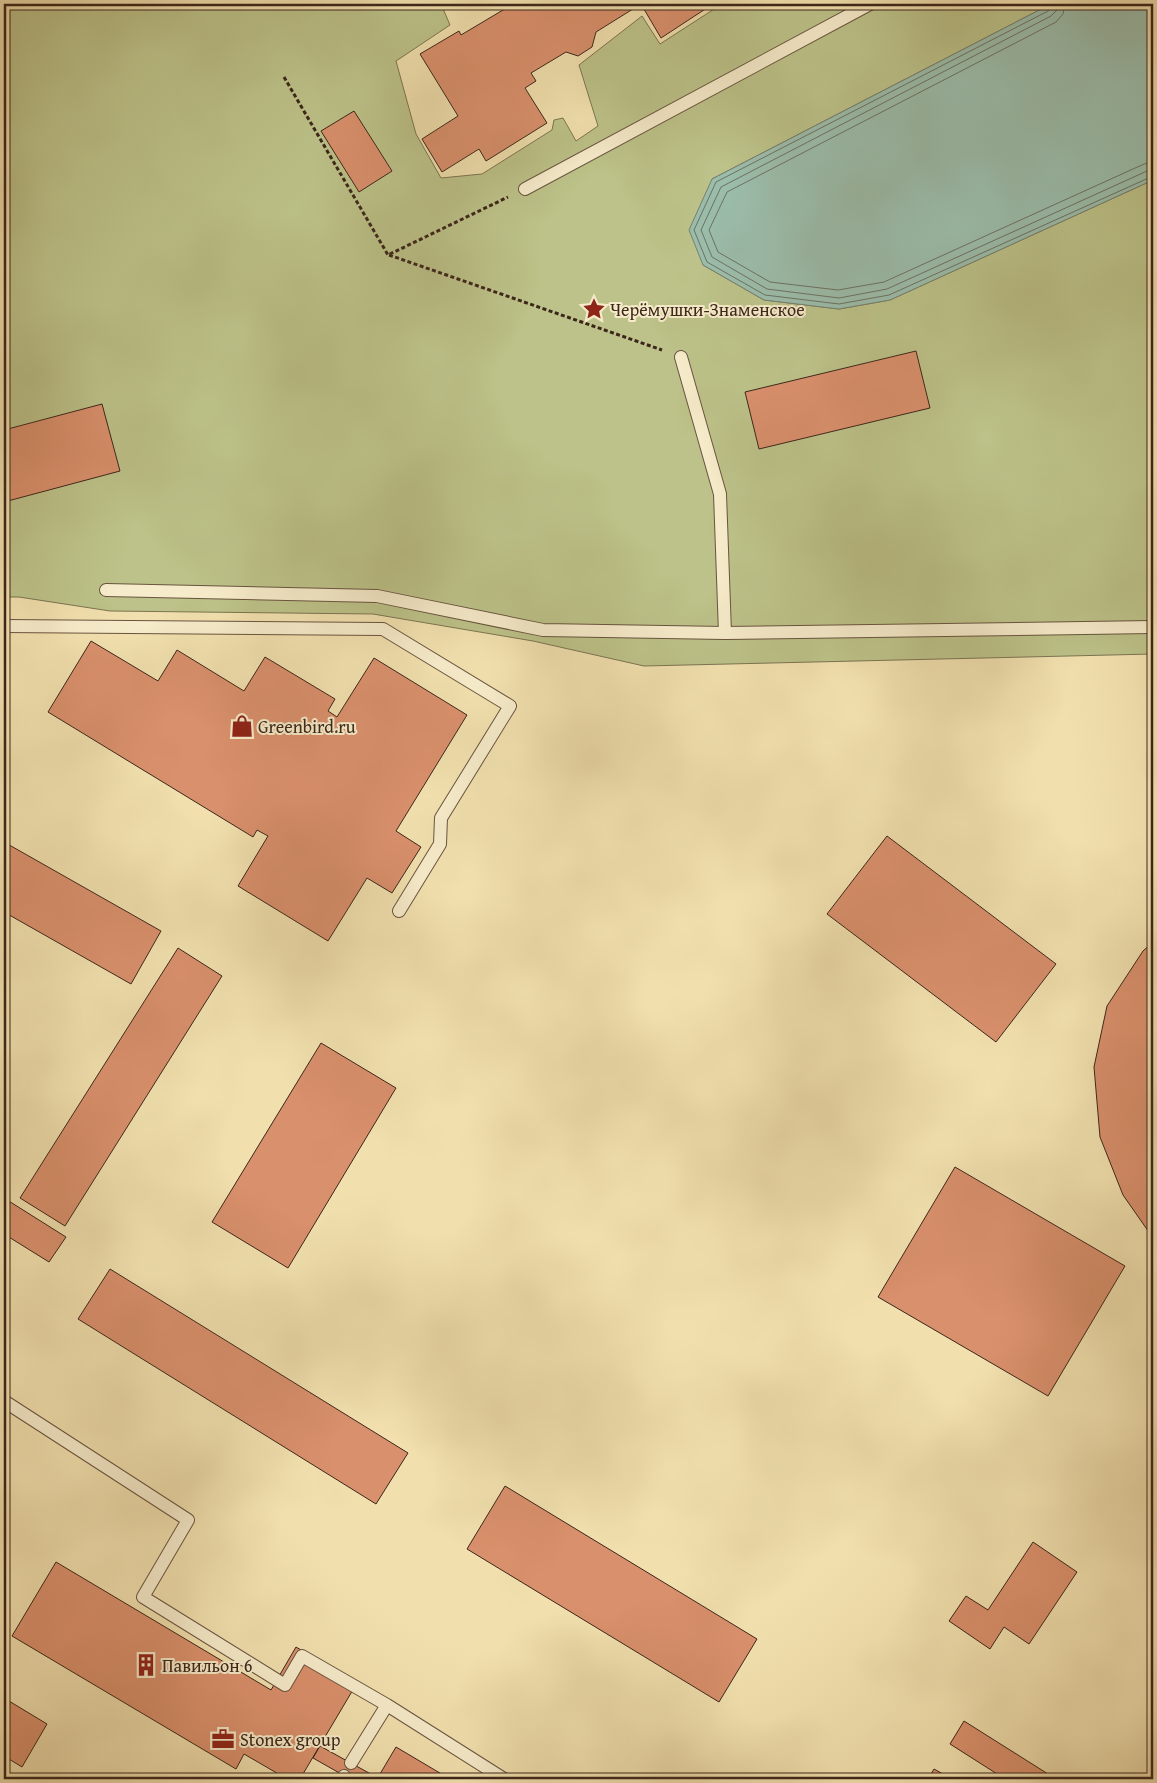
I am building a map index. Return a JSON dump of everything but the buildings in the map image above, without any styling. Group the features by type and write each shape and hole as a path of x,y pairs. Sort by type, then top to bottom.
{"lane":[{"path":"525,189 870,4"},
{"path":"681,357 720,494 725,633"},
{"path":"106,590 377,596 543,630 725,633 1153,627"},
{"path":"4,626 383,629 510,706 441,818 440,844 399,911"},
{"path":"4,1400 188,1520 143,1596 284,1685 302,1656 387,1705 504,1779"},
{"path":"351,1763 387,1705"}],"path":[{"path":"284,77 388,255 681,357"},
{"path":"388,255 525,189"}],"green space":[{"path":"4,4 441,4 450,25 396,61 416,134 441,178 482,174 552,130 554,120 563,118 576,141 598,126 579,65 642,16 660,44 722,4 1051,4 712,179 703,265 764,300 839,309 890,300 1153,180 1153,654 644,666 533,641 373,614 110,611 19,597 4,597"}],"water":[{"path":"1051,4 1153,4 1153,180 890,300 839,309 764,300 703,265 689,230 712,179"}],"place":[{"name":"Черёмушки-Знаменское","path":"594,309"},
{"name":"Greenbird.ru","path":"242,726"},
{"name":"Павильон 6","path":"146,1665"},
{"name":"Stonex group","path":"223,1739"}]}
